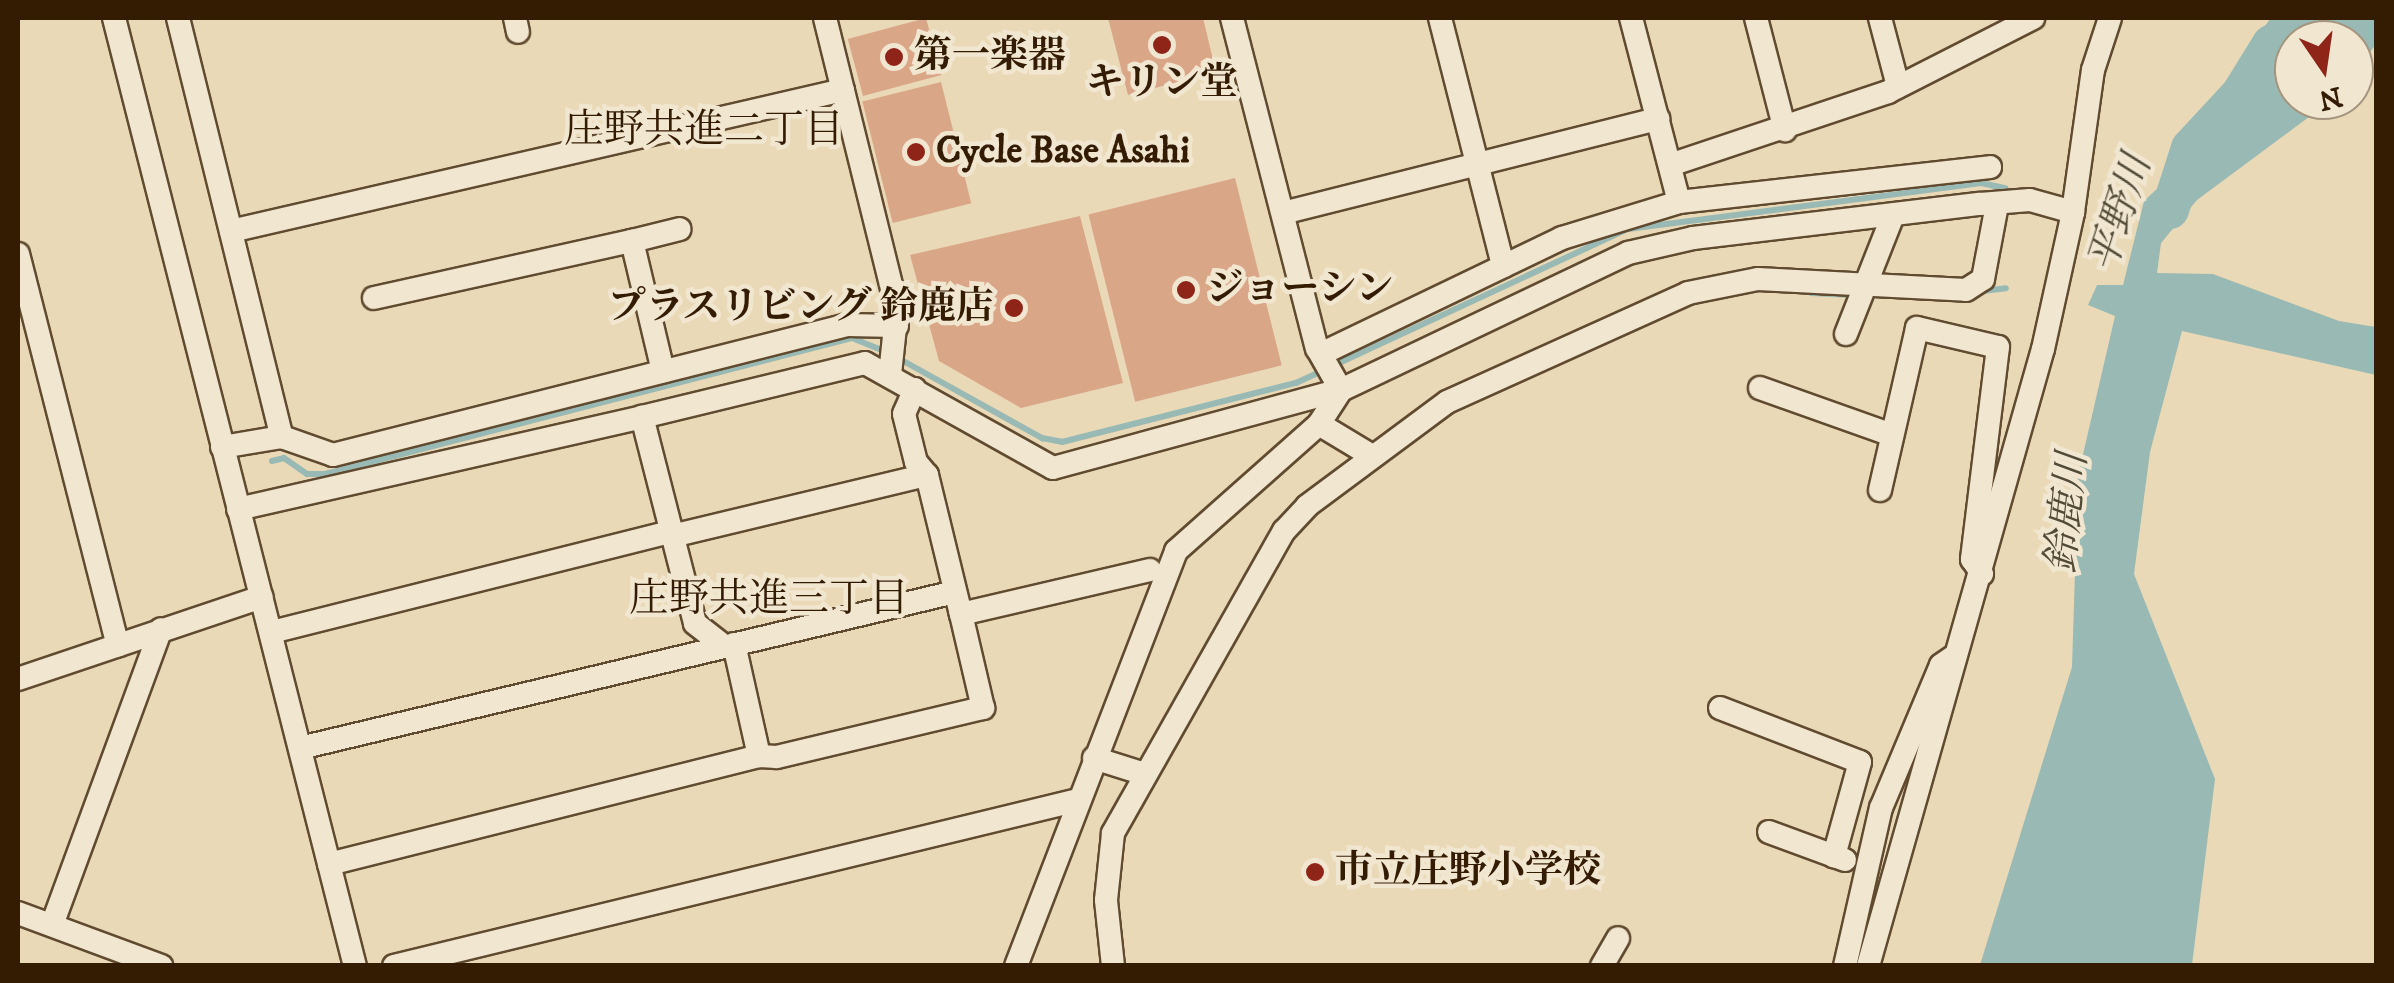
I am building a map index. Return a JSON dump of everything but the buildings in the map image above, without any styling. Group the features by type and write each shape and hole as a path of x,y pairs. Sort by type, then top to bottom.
{"street":[{"path":"114,18 356,966"},
{"path":"178,18 282,437"},
{"path":"825,18 897,326 890,374"},
{"path":"1232,18 1282,213 1323,353 1339,387"},
{"path":"1440,18 1503,266"},
{"path":"1631,18 1679,202"},
{"path":"1756,18 1785,130"},
{"path":"1880,18 1898,86"},
{"path":"1670,165 1785,130 1898,86 2002,23 2033,18"},
{"path":"1868,966 1982,574 2073,212 2093,70 2110,18"},
{"path":"231,231 843,90"},
{"path":"1282,213 1658,119"},
{"path":"1323,353 1584,229 1679,202 1990,167"},
{"path":"222,447 282,437 332,455 588,409 642,417 865,363 1053,468 1339,387 1628,253 1693,238 2030,200 2073,212"},
{"path":"1113,966 1108,854 1145,774 1284,531 1372,456 1447,402 1688,293 1758,278 1862,295 1966,290 1983,279 1997,205"},
{"path":"1846,334 1893,216"},
{"path":"374,298 680,229"},
{"path":"632,241 663,372"},
{"path":"18,254 118,645"},
{"path":"238,509 588,409 663,372 847,325 897,326"},
{"path":"1880,490 1917,328 1998,347 1972,559 1982,574"},
{"path":"1016,966 1176,552 1319,424 1339,387"},
{"path":"329,864 759,756 982,708 927,476 916,462 904,414 915,388"},
{"path":"1760,388 1892,435"},
{"path":"642,417 695,623 729,645 759,756"},
{"path":"1319,424 1372,456"},
{"path":"272,632 927,476"},
{"path":"300,748 729,645 1150,570"},
{"path":"18,679 262,597"},
{"path":"52,925 161,629"},
{"path":"1846,966 1862,867 1941,665 1960,654"},
{"path":"1720,708 1860,762 1834,856"},
{"path":"1094,758 1145,774"},
{"path":"394,966 1078,800"},
{"path":"1769,832 1862,867"},
{"path":"18,913 52,925 96,954 161,966"},
{"path":"1602,966 1618,938"}],"water":[{"path":"2271,18 2376,18 2374,47 2374,20 2274,20 2274,120 2305,120 2197,200 2161,243 2157,273 2213,274 2339,321 2376,327 2376,375 2182,331 2150,452 2134,574 2215,779 2192,965 1980,965 2072,667 2078,476 2115,316 2088,305 2097,285 2123,285 2144,201 2210,139 2239,60"}],"waterway":[{"name":"平野川","path":"2170,210 2190,148 2240,94 2271,44 2318,18"},
{"path":"898,358 1042,438 1062,442 1296,383 1628,229 1981,183 2005,188"},
{"path":"1983,291 2006,288"},
{"path":"1811,293 1853,295"},
{"path":"272,461 284,458 307,474 325,474 852,338 887,352"}],"place":[{"name":"キリン堂","path":"1162,45"},
{"name":"第一楽器","path":"894,57"},
{"name":"Cycle Base Asahi","path":"916,152"},
{"name":"ジョーシン","path":"1186,290"},
{"name":"プラスリビング 鈴鹿店","path":"1014,308"},
{"name":"市立庄野小学校","path":"1315,872"}],"district":[{"name":"庄野共進二丁目","path":"704,131"},
{"name":"庄野共進三丁目","path":"769,600"}],"water label":[{"name":"鈴鹿川","path":"2068,513"}]}
